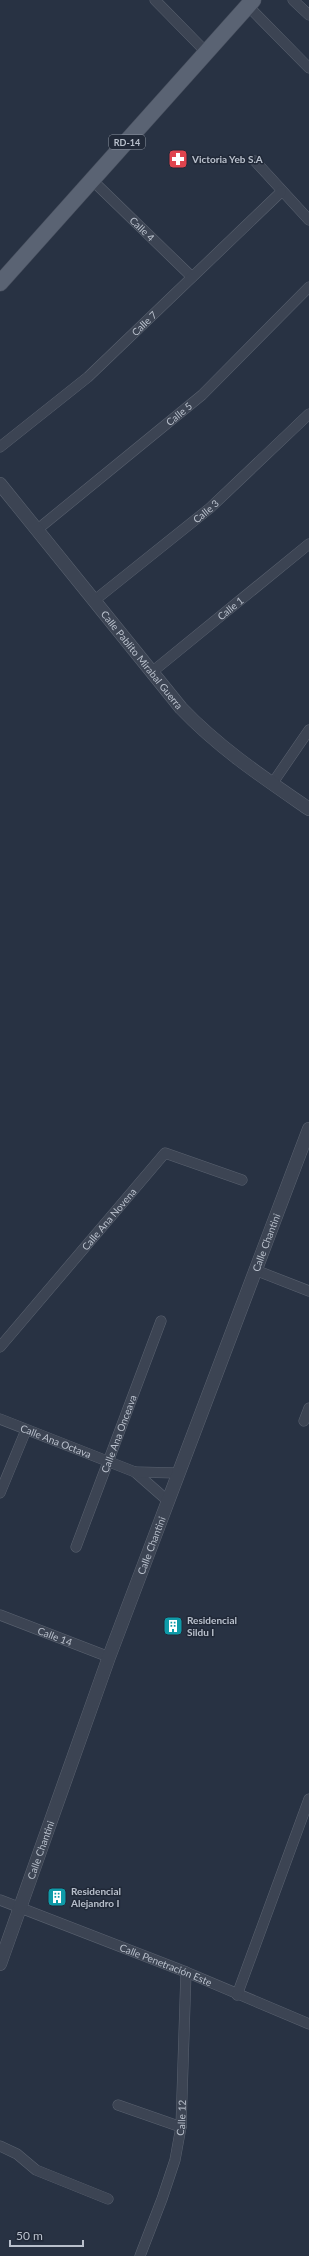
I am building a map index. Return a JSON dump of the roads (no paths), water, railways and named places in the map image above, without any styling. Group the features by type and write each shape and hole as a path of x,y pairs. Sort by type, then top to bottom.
{"main road":[{"name":"RD-14","path":"0,283 207,53 250,3"}],"street":[{"path":"155,0 207,53"},
{"path":"293,0 309,15"},
{"path":"250,3 309,68"},
{"path":"254,161 281,192 309,220"},
{"name":"Calle 4","path":"92,180 192,277"},
{"name":"Calle 7","path":"0,447 88,378 281,192"},
{"name":"Calle 5","path":"38,529 202,395 309,287"},
{"name":"Calle 3","path":"96,600 210,508 309,414"},
{"name":"Calle Pablito Mirabal Guerra","path":"0,484 96,600 181,708 204,733 272,784 309,809"},
{"name":"Calle 1","path":"152,672 309,544"},
{"path":"272,784 292,757 309,730"},
{"name":"Calle Chantini","path":"0,1964 109,1657 309,1129"},
{"name":"Calle Ana Novena","path":"0,1347 165,1153 242,1180"},
{"path":"255,1270 309,1291"},
{"name":"Calle Ana Onceava","path":"76,1547 161,1321"},
{"path":"304,1421 309,1408"},
{"name":"Calle Ana Octava","path":"0,1419 135,1472 168,1501"},
{"path":"0,1493 26,1430"},
{"name":"Calle Ana Octava","path":"135,1472 178,1473"},
{"name":"Calle 14","path":"0,1615 109,1657"},
{"path":"237,1995 309,1799"},
{"name":"Calle Penetración Este","path":"0,1900 186,1972 237,1995 309,2024"},
{"name":"Calle 12","path":"140,2256 175,2160 181,2127 186,1972"},
{"path":"118,2105 181,2127"},
{"path":"0,2146 17,2154 36,2170 108,2199"}],"place":[{"name":"Victoria Yeb S.A","path":"178,159"},
{"name":"Residencial Sildu I","path":"173,1626"},
{"name":"Residencial Alejandro I","path":"57,1897"}]}
